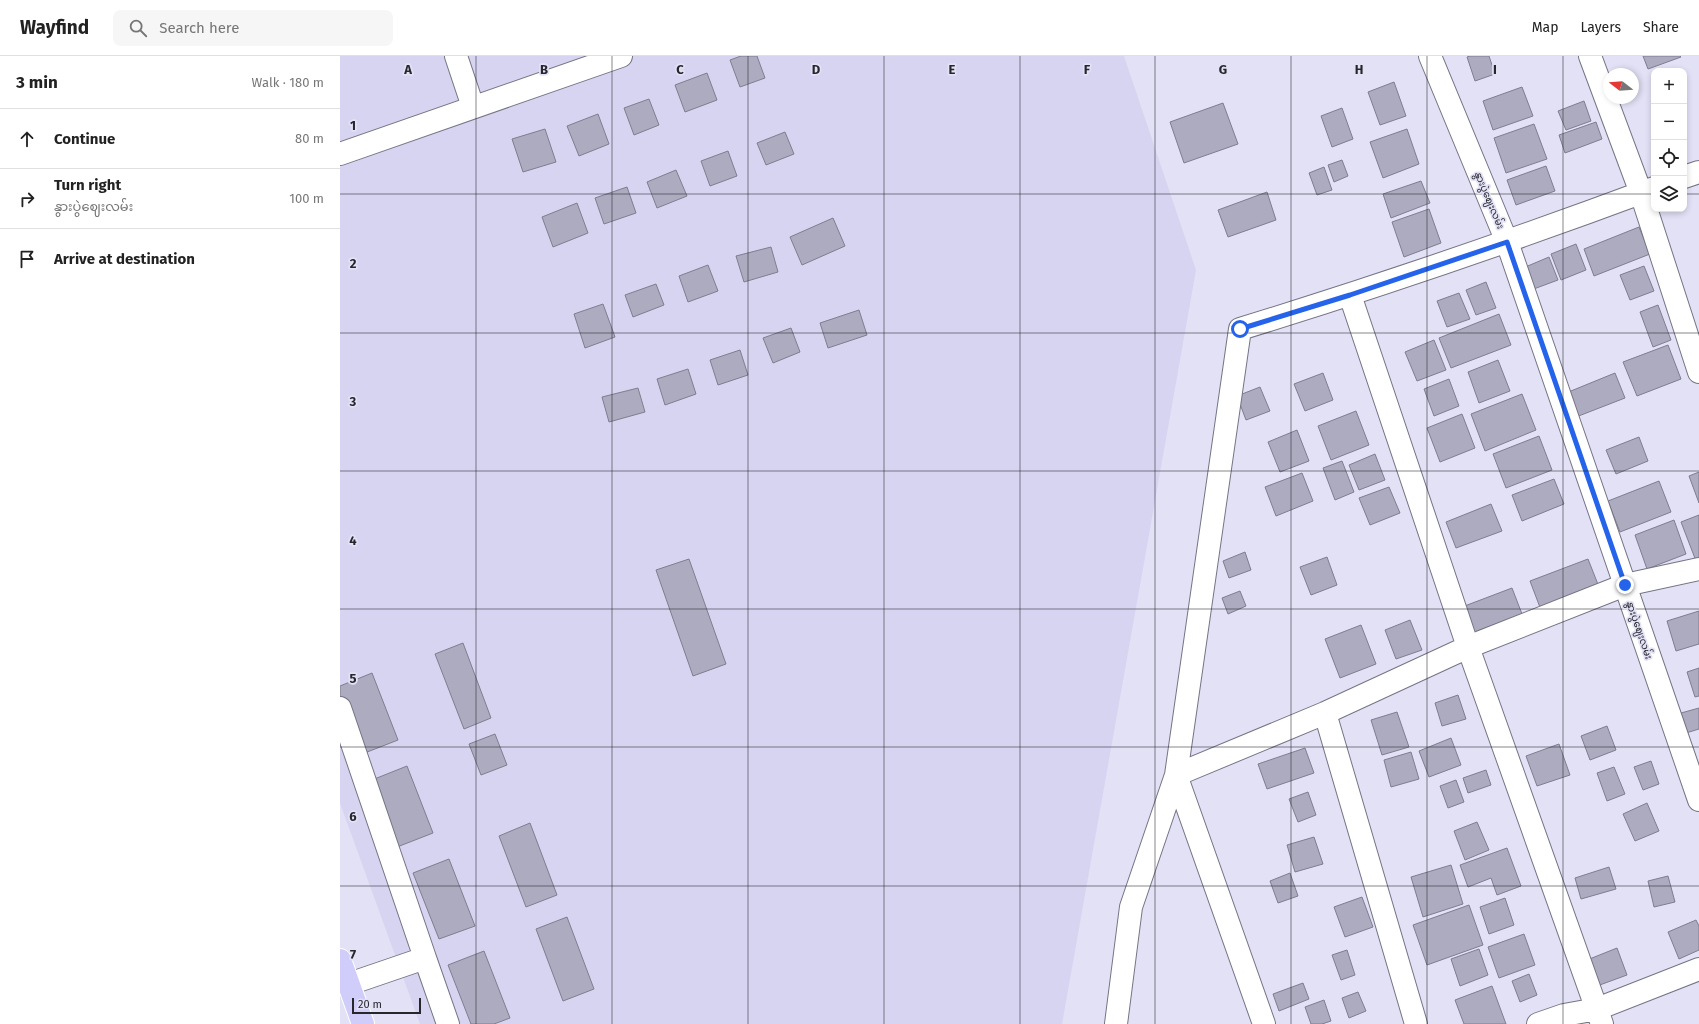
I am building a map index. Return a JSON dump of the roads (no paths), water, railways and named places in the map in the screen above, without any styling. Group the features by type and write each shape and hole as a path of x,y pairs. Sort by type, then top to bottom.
{"highway":[{"path":"340,960 363,1024"}],"street":[{"path":"456,56 473,107"},
{"path":"340,154 621,56"},
{"name":"နွားပွဲဈေးလမ်း","path":"1430,56 1507,242 1699,800"},
{"path":"1590,56 1648,191 1699,372"},
{"path":"1687,176 1699,172"},
{"path":"1116,1024 1130,907 1176,775 1240,329 1350,295 1507,242 1648,191"},
{"path":"1350,295 1468,647 1599,1017"},
{"path":"1176,775 1325,713 1468,647 1625,585 1699,569"},
{"path":"340,708 448,1024"},
{"path":"1325,713 1416,1024"},
{"path":"1176,775 1264,1024"},
{"path":"349,984 425,958"},
{"path":"1538,1024 1564,1015 1599,1017 1699,969"}]}
